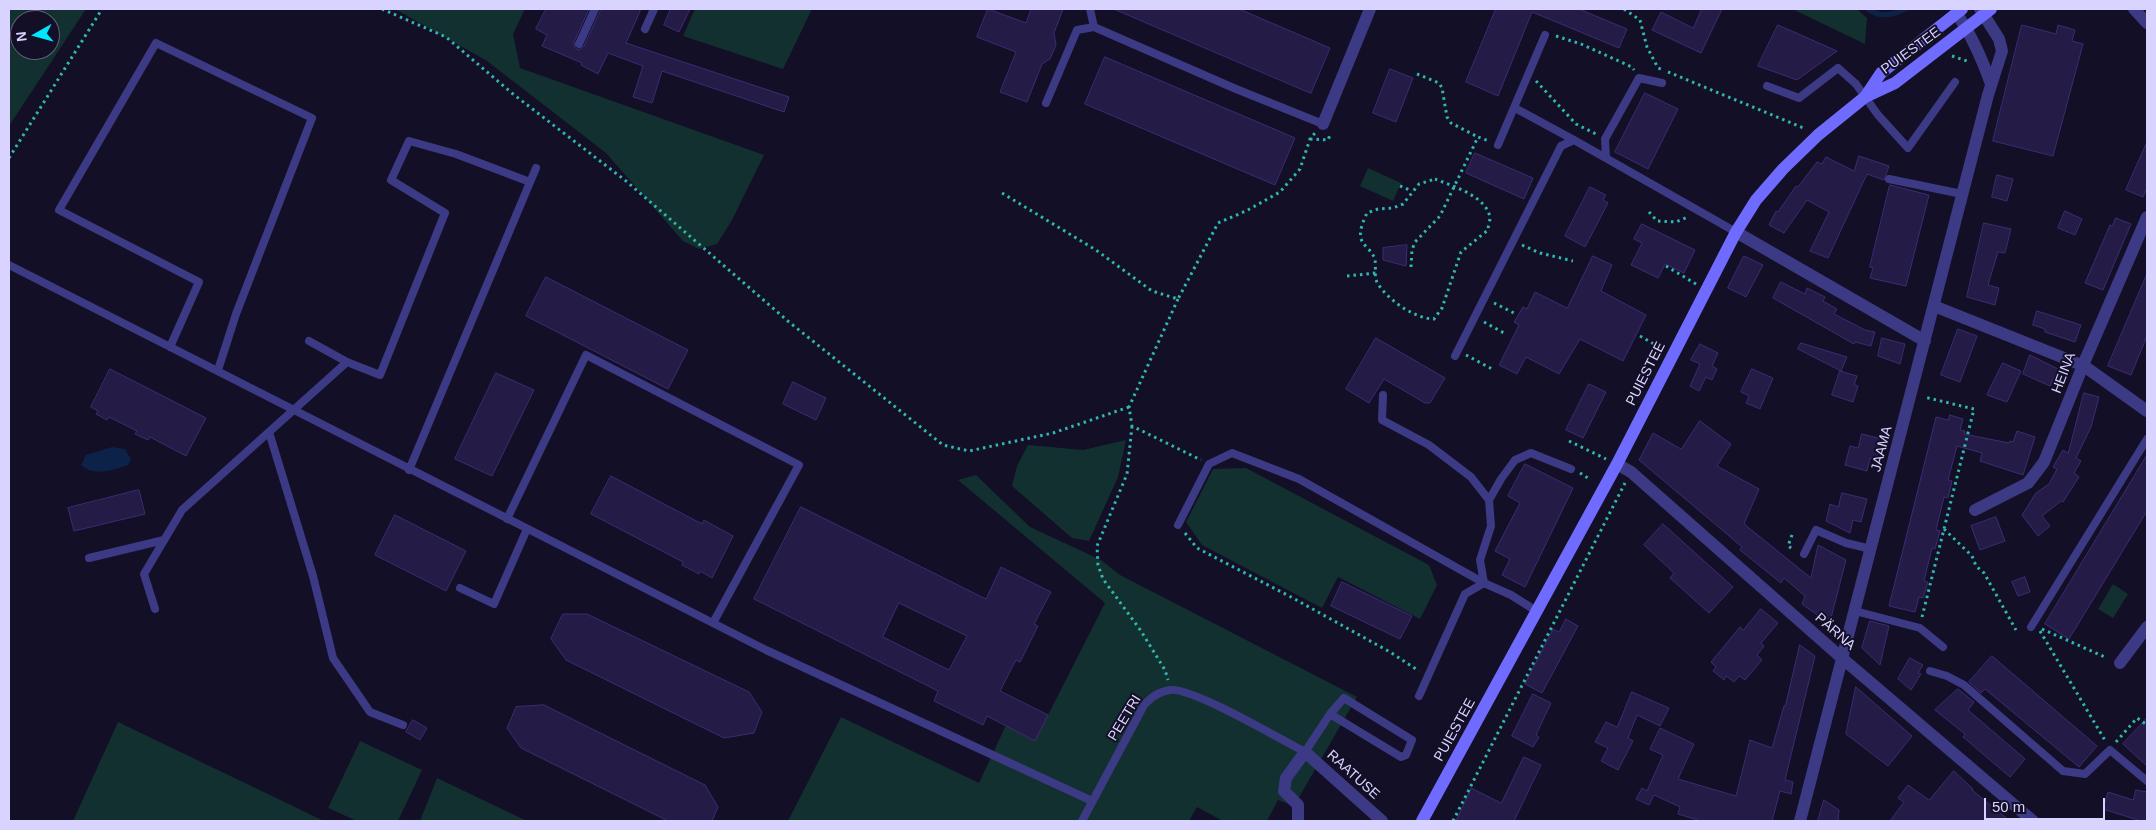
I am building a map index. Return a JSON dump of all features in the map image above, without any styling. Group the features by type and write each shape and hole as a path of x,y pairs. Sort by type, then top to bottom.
{"main road":[{"path":"1866,97 1881,73 1959,11"},
{"name":"PUIESTEE","path":"1422,821 1538,612 1617,464 1736,232 1756,200 1783,169 1818,135 1866,97 1895,83 1967,28 1985,11"}],"street":[{"path":"1323,124 1370,9"},
{"path":"2134,9 2147,23"},
{"path":"1959,11 1980,54 1991,84"},
{"name":"JAAMA","path":"1800,821 1912,394 1962,194 1991,84 2002,51 1999,39 1985,11"},
{"name":"HEINA","path":"1976,510 2028,482 2044,462 2147,217"},
{"path":"1736,232 1925,341"},
{"path":"1934,306 2084,366 2147,411"},
{"name":"PÄRNA","path":"1617,464 1631,472 1843,659 2034,821"},
{"path":"2120,664 2146,630"},
{"path":"1298,821 1298,805 1284,791 1286,778 1305,752"},
{"name":"RAATUSE","path":"1305,752 1382,821"}],"lane":[{"path":"579,44 595,9"},
{"path":"645,29 654,9"},
{"path":"1090,9 1094,28"},
{"path":"1046,103 1077,30 1094,28 1323,124"},
{"path":"1498,145 1530,74 1545,35"},
{"path":"170,347 199,282 59,210 156,43 312,118 236,314 218,370"},
{"path":"1767,86 1798,98 1838,68 1856,84 1878,115 1908,148 1955,82"},
{"path":"1606,158 1605,140 1639,78 1662,83"},
{"path":"1515,108 1736,232"},
{"path":"309,341 347,362 380,375 445,213 391,180 409,140 456,154 530,182"},
{"path":"1456,353 1561,146 1574,140"},
{"path":"409,470 536,168"},
{"path":"1888,179 1962,194"},
{"path":"9,265 766,650 1092,802"},
{"path":"507,519 586,355 799,465 713,623"},
{"path":"155,609 144,574 182,510 347,362"},
{"path":"1383,394 1382,420 1429,445 1471,477 1490,500"},
{"path":"269,432 313,576 333,658 370,712 402,725"},
{"path":"2031,628 2147,439"},
{"path":"1178,525 1209,464 1232,453 1299,479 1484,583 1511,595 1538,612"},
{"path":"1484,583 1480,560 1491,526 1490,500 1501,479 1515,460 1531,453 1571,469"},
{"path":"460,588 494,604 528,529"},
{"path":"1804,554 1816,530 1846,543 1871,549"},
{"path":"89,558 164,540"},
{"path":"1419,696 1465,594 1484,583"},
{"path":"1855,611 1920,628 1943,647"},
{"path":"1930,671 1964,685 2063,771 2085,774 2110,750 2147,782"},
{"path":"1171,690 1194,694 1305,752 1330,714 1344,698 1412,740 1406,755 1401,757 1330,714"},
{"name":"PEETRI","path":"1082,821 1144,705 1154,694 1171,690"}],"path":[{"path":"9,158 102,9"},
{"path":"382,9 446,37 513,94 626,181 789,322 943,445 969,451 1053,433 1129,407"},
{"path":"1624,9 1640,20 1647,46 1658,68 1818,135"},
{"path":"1545,35 1554,35 1581,44 1632,67 1639,78"},
{"path":"1417,74 1439,83 1442,88 1447,117 1451,123 1498,145"},
{"path":"1530,74 1576,124 1605,140"},
{"path":"1171,690 1165,670 1141,631 1103,579 1098,564 1097,546 1127,474 1132,426 1129,407 1178,299 1218,223 1246,212 1280,192 1300,169 1310,139 1323,124"},
{"path":"1411,268 1412,250 1415,242 1440,216 1478,137"},
{"path":"1435,180 1453,186 1484,204 1490,217 1488,230 1462,252 1442,308 1434,319 1427,319 1410,312 1386,295 1376,280 1374,255 1362,242 1361,227 1366,214 1403,204 1419,184 1435,180"},
{"path":"1400,186 1412,191"},
{"path":"1002,193 1096,250 1152,290 1178,299"},
{"path":"1649,212 1657,221 1676,222 1702,213"},
{"path":"1512,242 1540,253 1573,261"},
{"path":"1666,266 1706,290"},
{"path":"1348,276 1376,273"},
{"path":"1484,297 1514,313"},
{"path":"1475,317 1504,333"},
{"path":"1640,336 1661,348"},
{"path":"1456,353 1494,370"},
{"path":"1912,394 1974,409 1920,628"},
{"path":"1132,426 1209,464"},
{"path":"1569,441 1617,464"},
{"path":"1453,821 1631,472"},
{"path":"1581,474 1591,480"},
{"path":"1178,525 1197,548 1355,632 1428,677"},
{"path":"1944,529 1972,556 1976,566 1984,573 2016,630"},
{"path":"1788,546 1792,535"},
{"path":"2120,664 2037,627 2110,750 2137,718 2147,725"}],"green space":[{"path":"9,9 86,9 60,49 60,10 10,10 10,60 52,60 9,126"},
{"path":"395,9 525,9 513,34 520,68 764,155 732,220 717,244 699,249 683,241 606,153 487,61"},
{"path":"695,9 812,9 783,69 683,36"},
{"path":"1792,9 1857,9 1867,18 1865,44"},
{"path":"1368,168 1401,183 1393,201 1360,186"},
{"path":"1126,440 1118,477 1089,541 1072,538 1012,486 1017,466 1028,445 1083,450"},
{"path":"1246,468 1429,565 1437,585 1420,619 1338,577 1322,608 1202,545 1186,522 1213,469"},
{"path":"976,475 1030,527 1101,560 1120,575 1357,697 1294,806 1278,800 1267,821 1223,821 1197,807 1189,821 788,821 841,717 979,783 1006,725 1048,715 1105,603 958,480"},
{"path":"2113,584 2128,594 2113,618 2098,609"},
{"path":"118,722 324,821 73,821"},
{"path":"360,741 422,770 398,821 357,821 328,808"},
{"path":"437,778 527,821 420,821"}],"water":[{"path":"112,447 125,449 131,459 128,465 98,472 86,469 81,465 86,455"}],"building":[{"path":"546,9 589,9 574,42 575,48 579,50 584,46 601,9 641,9 626,43 789,97 784,112 662,71 652,103 633,97 643,66 608,53 598,74 581,65 582,63 542,46 547,35 536,29"},
{"path":"671,9 690,9 679,32 664,25"},
{"path":"988,9 1026,23 1031,9 1063,9 1054,33 1056,45 1050,59 1042,64 1027,102 1000,92 1016,52 977,37"},
{"path":"1114,9 1239,9 1330,48 1311,93"},
{"path":"1496,9 1579,9 1627,29 1619,48 1532,12 1498,96 1466,82"},
{"path":"1702,9 1722,9 1701,53 1652,30 1661,12 1693,28"},
{"path":"1778,25 1837,51 1797,80 1758,66"},
{"path":"2022,25 2056,34 2058,25 2075,30 2072,41 2083,44 2053,156 1993,141"},
{"path":"1105,57 1295,138 1275,185 1085,104"},
{"path":"1390,69 1413,78 1396,122 1373,113"},
{"path":"1645,93 1678,109 1648,169 1615,152"},
{"path":"2147,142 2147,188 2143,197 2126,190"},
{"path":"1475,153 1533,178 1524,199 1466,173"},
{"path":"1859,156 1889,166 1884,180 1867,174 1828,258 1810,251 1829,212 1807,200 1784,233 1769,225 1776,211 1778,212 1796,186 1798,187 1817,162 1822,164 1826,157 1854,171"},
{"path":"1997,175 2013,179 2007,201 1992,197"},
{"path":"1890,185 1929,195 1906,286 1870,278 1873,268 1870,267"},
{"path":"1590,187 1606,195 1603,200 1608,203 1585,247 1565,236"},
{"path":"2065,211 2082,219 2075,235 2058,228"},
{"path":"2116,218 2131,224 2103,290 2085,283 2110,225 2112,226"},
{"path":"1984,223 2011,229 2005,253 1998,252 1988,285 1999,288 1995,305 1967,297"},
{"path":"1642,224 1695,250 1684,273 1665,264 1658,278 1631,265 1642,243 1634,239"},
{"path":"1407,245 1406,266 1383,260 1383,248"},
{"path":"1593,256 1612,265 1601,291 1646,315 1623,361 1580,339 1559,374 1526,357 1517,374 1499,365 1519,325 1514,322 1523,307 1527,309 1535,292 1567,308"},
{"path":"1744,256 1763,265 1746,297 1728,288"},
{"path":"2147,274 2147,336 2131,375 2108,366"},
{"path":"546,277 688,350 668,389 526,316"},
{"path":"1781,282 1805,294 1807,288 1825,297 1823,301 1837,309 1834,314 1865,330 1875,332 1871,346 1855,342 1854,344 1773,298"},
{"path":"2037,311 2081,325 2075,342 2045,332 2045,329 2033,325"},
{"path":"1958,329 1977,336 1960,382 1941,375"},
{"path":"1376,338 1445,378 1430,403 1425,403 1384,379 1369,403 1346,389"},
{"path":"1882,338 1905,344 1900,364 1878,356"},
{"path":"1801,343 1847,357 1841,371 1798,349"},
{"path":"1700,344 1718,353 1712,366 1717,369 1712,380 1706,377 1699,391 1690,386 1700,364 1691,360"},
{"path":"2030,355 2058,369 2050,386 2023,374"},
{"path":"2003,363 2021,371 2007,402 1987,395"},
{"path":"110,369 206,418 186,456 150,437 148,440 135,434 137,431 109,417 107,420 96,414 98,411 91,407"},
{"path":"1752,369 1773,378 1760,409 1746,403 1749,396 1741,392"},
{"path":"1840,371 1857,376 1854,385 1858,386 1853,402 1832,395"},
{"path":"496,373 534,390 492,476 455,459"},
{"path":"793,382 826,398 816,420 783,404"},
{"path":"1589,384 1606,392 1583,438 1566,430"},
{"path":"2084,393 2099,397 2091,427 2076,458 2081,461 2074,473 2079,477 2063,502 2061,501 2042,516 2050,526 2038,536 2022,515 2036,493 2049,484 2057,469 2053,467 2063,450 2068,453"},
{"path":"1950,415 1963,419 1960,430 1965,431 1964,434 2009,443 2010,441 2013,442 2017,431 2035,437 2023,475 1980,461 1982,453 1957,446 1948,480 1952,481 1948,498 1944,497 1936,530 1940,531 1935,549 1932,548 1924,581 1928,582 1923,598 1919,597 1915,612 1889,606 1936,417 1948,420"},
{"path":"1700,421 1731,444 1717,466 1759,489 1744,524 1811,578 1818,545 1846,560 1831,618 1823,619 1802,604 1805,596 1784,578 1781,583 1740,550 1742,547 1639,460 1653,433 1681,449"},
{"path":"1862,434 1882,439 1876,460 1870,458 1867,471 1845,465 1850,446 1858,448"},
{"path":"2147,455 2147,511 2069,639 2045,624"},
{"path":"1525,464 1573,488 1525,587 1502,575 1510,559 1495,551 1520,503 1508,496"},
{"path":"611,476 702,524 704,520 733,536 712,578 700,571 699,574 682,565 683,562 591,514"},
{"path":"139,490 145,514 74,531 68,508"},
{"path":"1842,493 1867,499 1861,522 1853,520 1850,533 1826,521 1830,504 1838,507"},
{"path":"801,507 986,599 1001,567 1051,592 1034,624 1038,626 1020,662 1016,660 1000,691 1048,715 1035,741 987,716 983,725 934,701 938,691 754,599","holes":["899,603 967,636 949,670 883,637"]},
{"path":"395,515 466,551 446,591 375,555"},
{"path":"1996,517 2005,541 1980,550 1971,526"},
{"path":"1663,524 1733,587 1709,613 1670,578 1674,573 1644,545"},
{"path":"2025,577 2030,592 2018,596 2012,582"},
{"path":"1342,582 1412,616 1400,639 1331,606"},
{"path":"1761,609 1778,623 1761,643 1764,646 1757,655 1762,660 1745,680 1739,676 1734,682 1726,676 1724,680 1713,671 1716,667 1711,662 1740,627 1743,630"},
{"path":"563,614 587,614 749,692 762,712 754,733 724,738 566,660 551,639"},
{"path":"1566,619 1578,626 1542,693 1525,684 1553,629 1559,632"},
{"path":"1870,621 1889,626 1880,665 1862,648"},
{"path":"1800,645 1815,656 1785,780 1793,782 1791,794 1780,791 1772,821 1701,821 1678,814 1680,807 1654,795 1649,805 1636,799 1642,788 1647,791 1663,755 1650,749 1660,728 1694,744 1678,779 1736,796 1750,740 1772,748 1785,706"},
{"path":"1992,656 2097,746 2079,767 1985,689 1981,693 1969,682"},
{"path":"1910,658 1923,665 1918,673 1921,674 1911,690 1898,679"},
{"path":"1856,687 1912,736 1888,766 1846,734"},
{"path":"1958,689 1974,702 1968,710 2025,759 2010,777 1963,737 1965,734 1935,710"},
{"path":"1632,692 1669,708 1660,726 1637,715 1628,738 1633,741 1618,770 1601,761 1608,748 1595,742 1606,722 1617,727"},
{"path":"1533,694 1551,703 1536,735 1539,737 1533,747 1512,736"},
{"path":"544,705 705,785 718,807 712,821 668,821 521,748 507,728 516,707"},
{"path":"2147,718 2147,766 2123,744"},
{"path":"413,720 427,728 420,740 406,732"},
{"path":"1524,757 1541,765 1514,821 1456,821 1471,788 1501,803"},
{"path":"1954,771 1972,790 2010,821 1890,821 1904,802 1898,798 1908,785 1929,800"},
{"path":"2136,790 2147,792 2147,821 2141,821 2103,809 2108,792 2133,800"},
{"path":"1824,800 1839,810 1838,821 1818,821"}],"waterway":[{"path":"1868,9 1881,15 1896,13 1905,9"}]}
